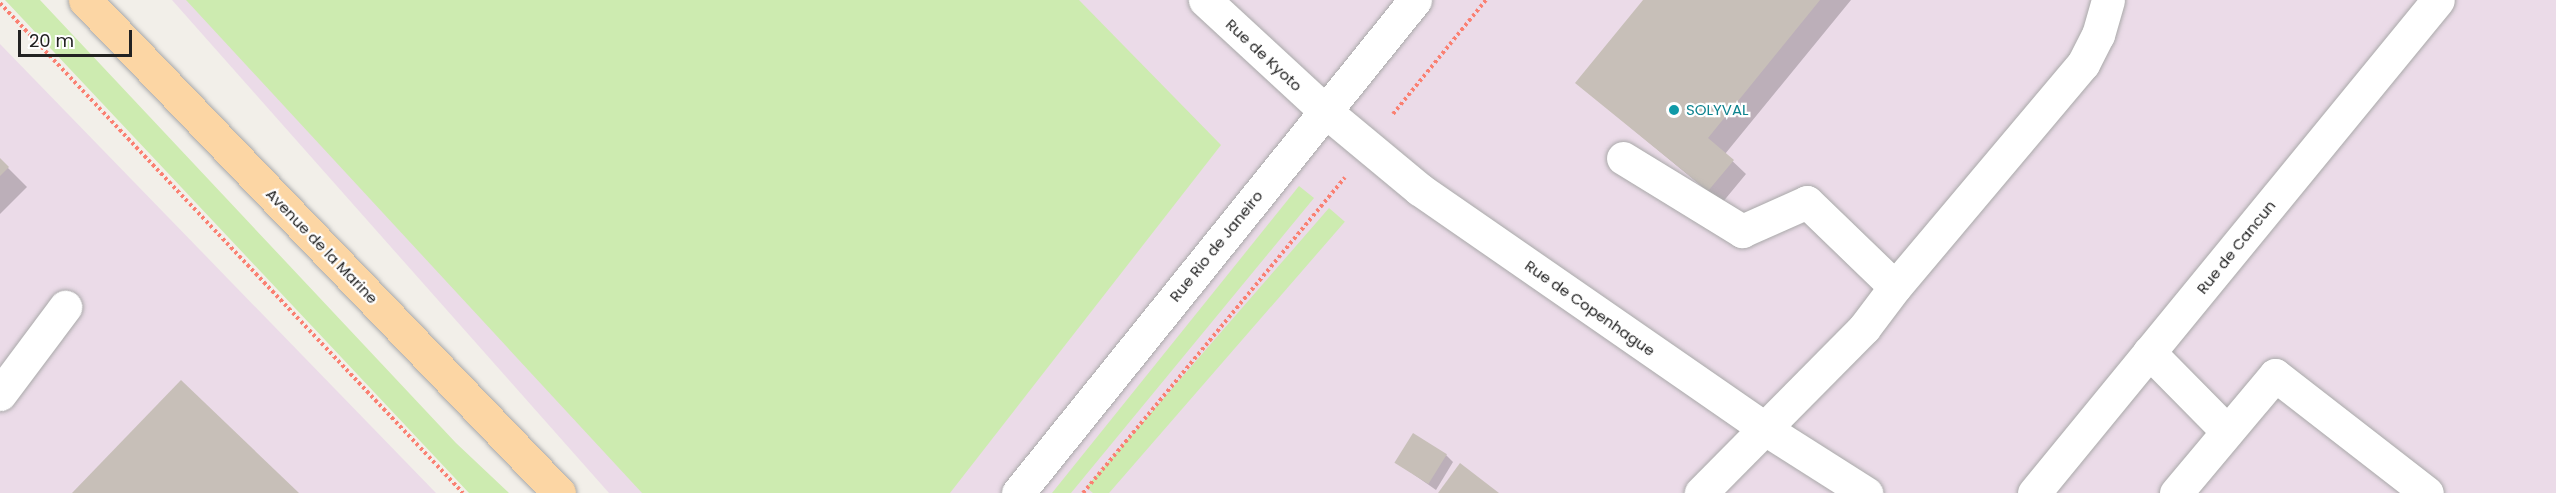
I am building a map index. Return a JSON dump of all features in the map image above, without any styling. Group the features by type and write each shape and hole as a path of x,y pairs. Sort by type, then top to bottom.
{"main road":[{"name":"Avenue de la Marine","path":"85,0 559,493"}],"lane":[{"name":"Rue de Kyoto","path":"1205,0 1324,110"},
{"name":"Rue Rio de Janeiro","path":"1018,493 1324,110 1415,0"},
{"path":"1701,493 1864,328 1894,287 2083,64 2098,35 2108,0"},
{"name":"Rue de Cancun","path":"2034,493 2438,0"},
{"name":"Rue de Copenhague","path":"1324,110 1419,189 1765,429 1866,493"},
{"path":"1623,158 1742,231 1807,202 1894,287"},
{"path":"0,394 65,307"},
{"path":"2149,352 2227,431"},
{"path":"2175,493 2275,375 2427,493"}],"path":[{"path":"1393,114 1486,0"},
{"path":"0,3 463,493"},
{"path":"1083,493 1345,177"}],"shaded area":[{"path":"172,0 2556,0 2556,493 609,493"},
{"path":"0,44 436,493 0,493"}],"green space":[{"path":"5,0 40,0 456,443 509,493 469,493"},
{"path":"186,0 1079,0 1221,145 950,493 642,493"},
{"path":"1299,186 1314,198 1071,493 1052,493"},
{"path":"1329,208 1345,222 1109,493 1093,493 1086,487"}],"building":[{"name":"SOLYVAL","path":"1643,0 1820,0 1708,138 1734,160 1708,191 1575,83"},
{"path":"0,158 9,167 0,176"},
{"path":"181,380 299,493 72,493"},
{"path":"1413,433 1447,454 1428,484 1394,463"},
{"path":"1460,463 1499,493 1438,493"}],"place":[{"name":"SOLYVAL","path":"1674,110"}]}
